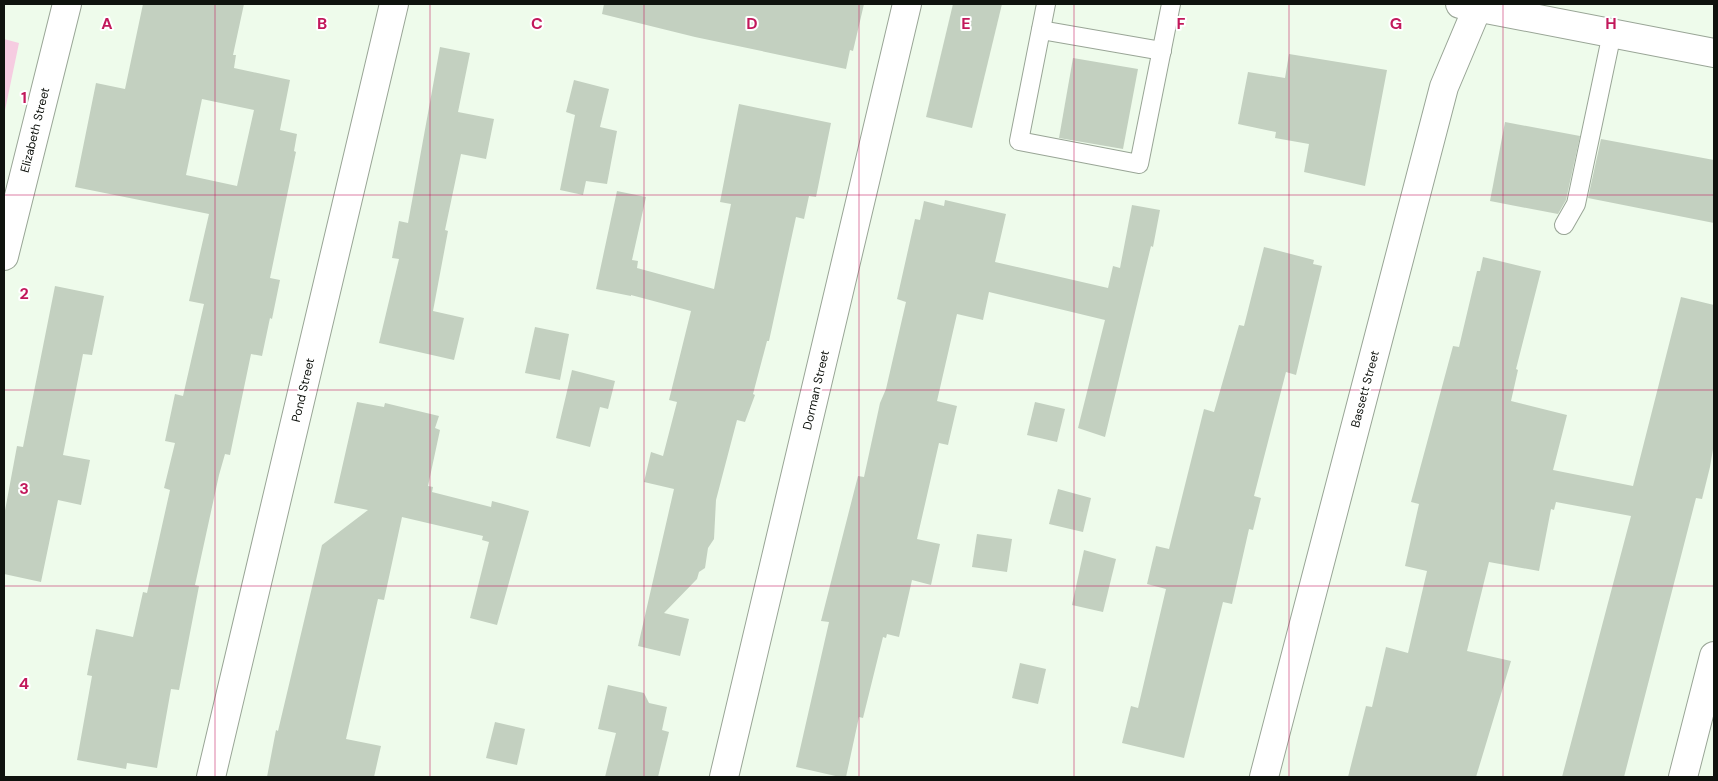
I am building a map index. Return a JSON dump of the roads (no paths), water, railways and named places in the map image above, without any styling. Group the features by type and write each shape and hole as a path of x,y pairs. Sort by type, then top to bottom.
{"street":[{"name":"Elizabeth Street","path":"4,256 66,4"},
{"name":"Pond Street","path":"211,777 394,4"},
{"name":"Dorman Street","path":"724,777 907,4"},
{"path":"1472,5 1714,53"},
{"name":"Bassett Street","path":"1264,777 1444,87 1472,5"},
{"path":"1683,777 1714,656"}],"lane":[{"path":"1046,4 1019,141 1139,164 1171,4"},
{"path":"1041,30 1162,51"},
{"path":"1564,225 1576,204 1612,33"}]}
